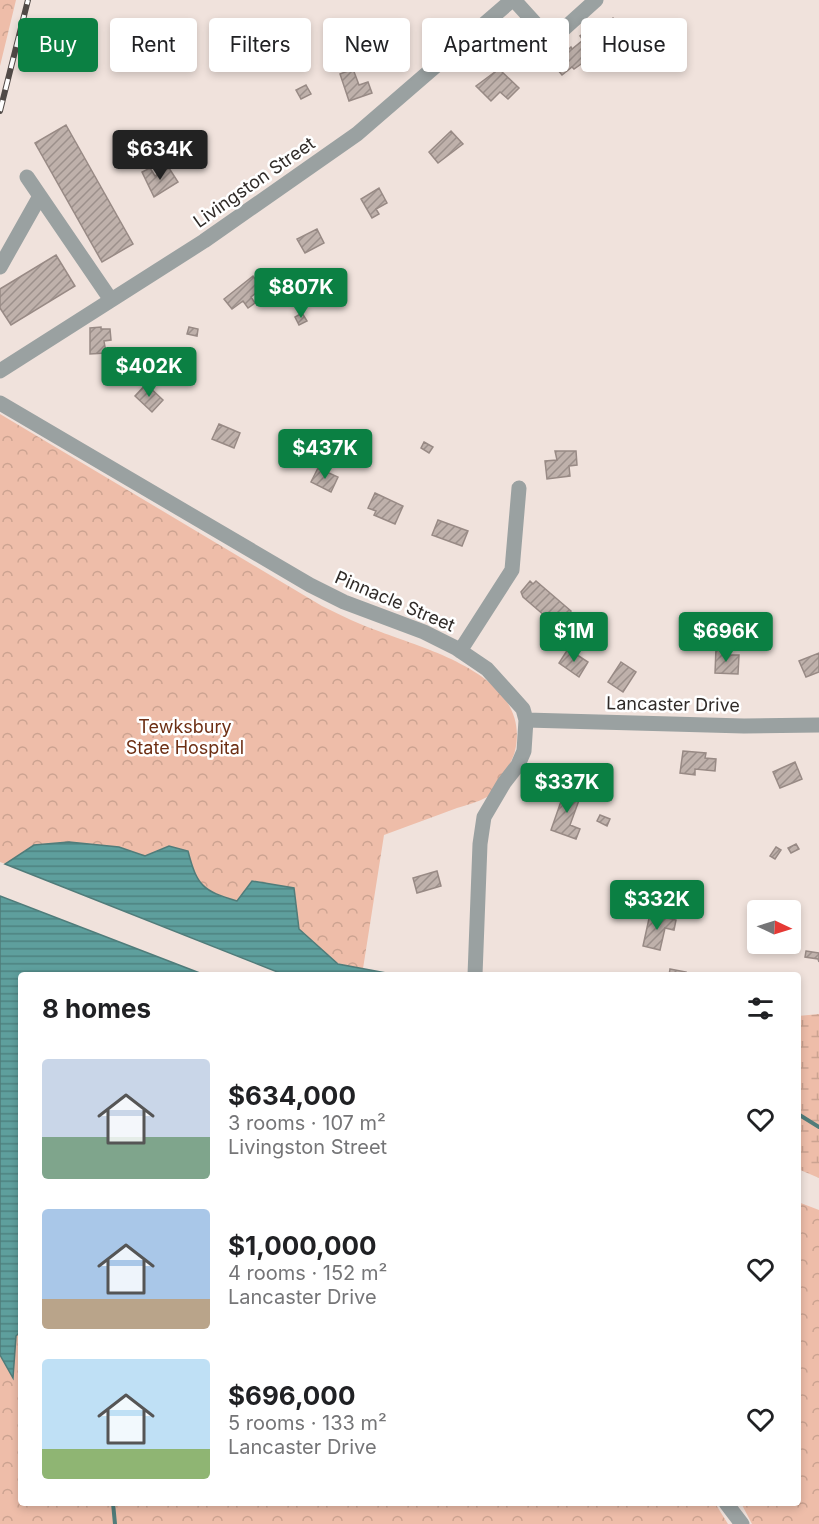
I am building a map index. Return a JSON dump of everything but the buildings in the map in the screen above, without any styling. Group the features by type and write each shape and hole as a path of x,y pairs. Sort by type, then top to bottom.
{"street":[{"path":"513,0 544,33 556,36 596,0"},
{"name":"Livingston Street","path":"0,371 223,228 357,134 513,0"},
{"path":"27,177 111,300"},
{"path":"0,267 40,196"},
{"name":"Pinnacle Street","path":"0,403 310,585 344,602 424,632 460,651 487,669 513,696 523,709 526,720"},
{"path":"460,651 512,570 519,488"},
{"path":"475,972 480,844 484,817 504,783 518,765 524,751 526,720"},
{"name":"Lancaster Drive","path":"526,720 819,725"},
{"path":"728,1506 742,1524"}],"green space":[{"path":"0,0 16,0 0,66"},
{"name":"Tewksbury State Hospital","path":"0,414 322,606 366,626 450,658 473,671 493,686 508,704 516,725 515,751 504,776 491,794 476,802 384,835 362,972 290,972 0,862"},
{"path":"0,912 20,972 18,972 18,1506 717,1506 728,1524 0,1524"},
{"path":"819,1014 819,1178 801,1170 801,1016"},
{"path":"801,1203 819,1210 819,1524 752,1524 743,1506 801,1506"}],"water":[{"path":"69,842 119,847 145,856 169,846 188,851 198,880 216,894 237,901 252,881 294,888 299,929 338,964 381,972 277,972 5,864 34,845"},
{"path":"0,896 197,972 18,972 18,1334 13,1378 0,1355"}],"waterway":[{"path":"801,1116 819,1127"},
{"path":"113,1506 115,1524"}],"railway":[{"path":"0,111 28,0"}]}
